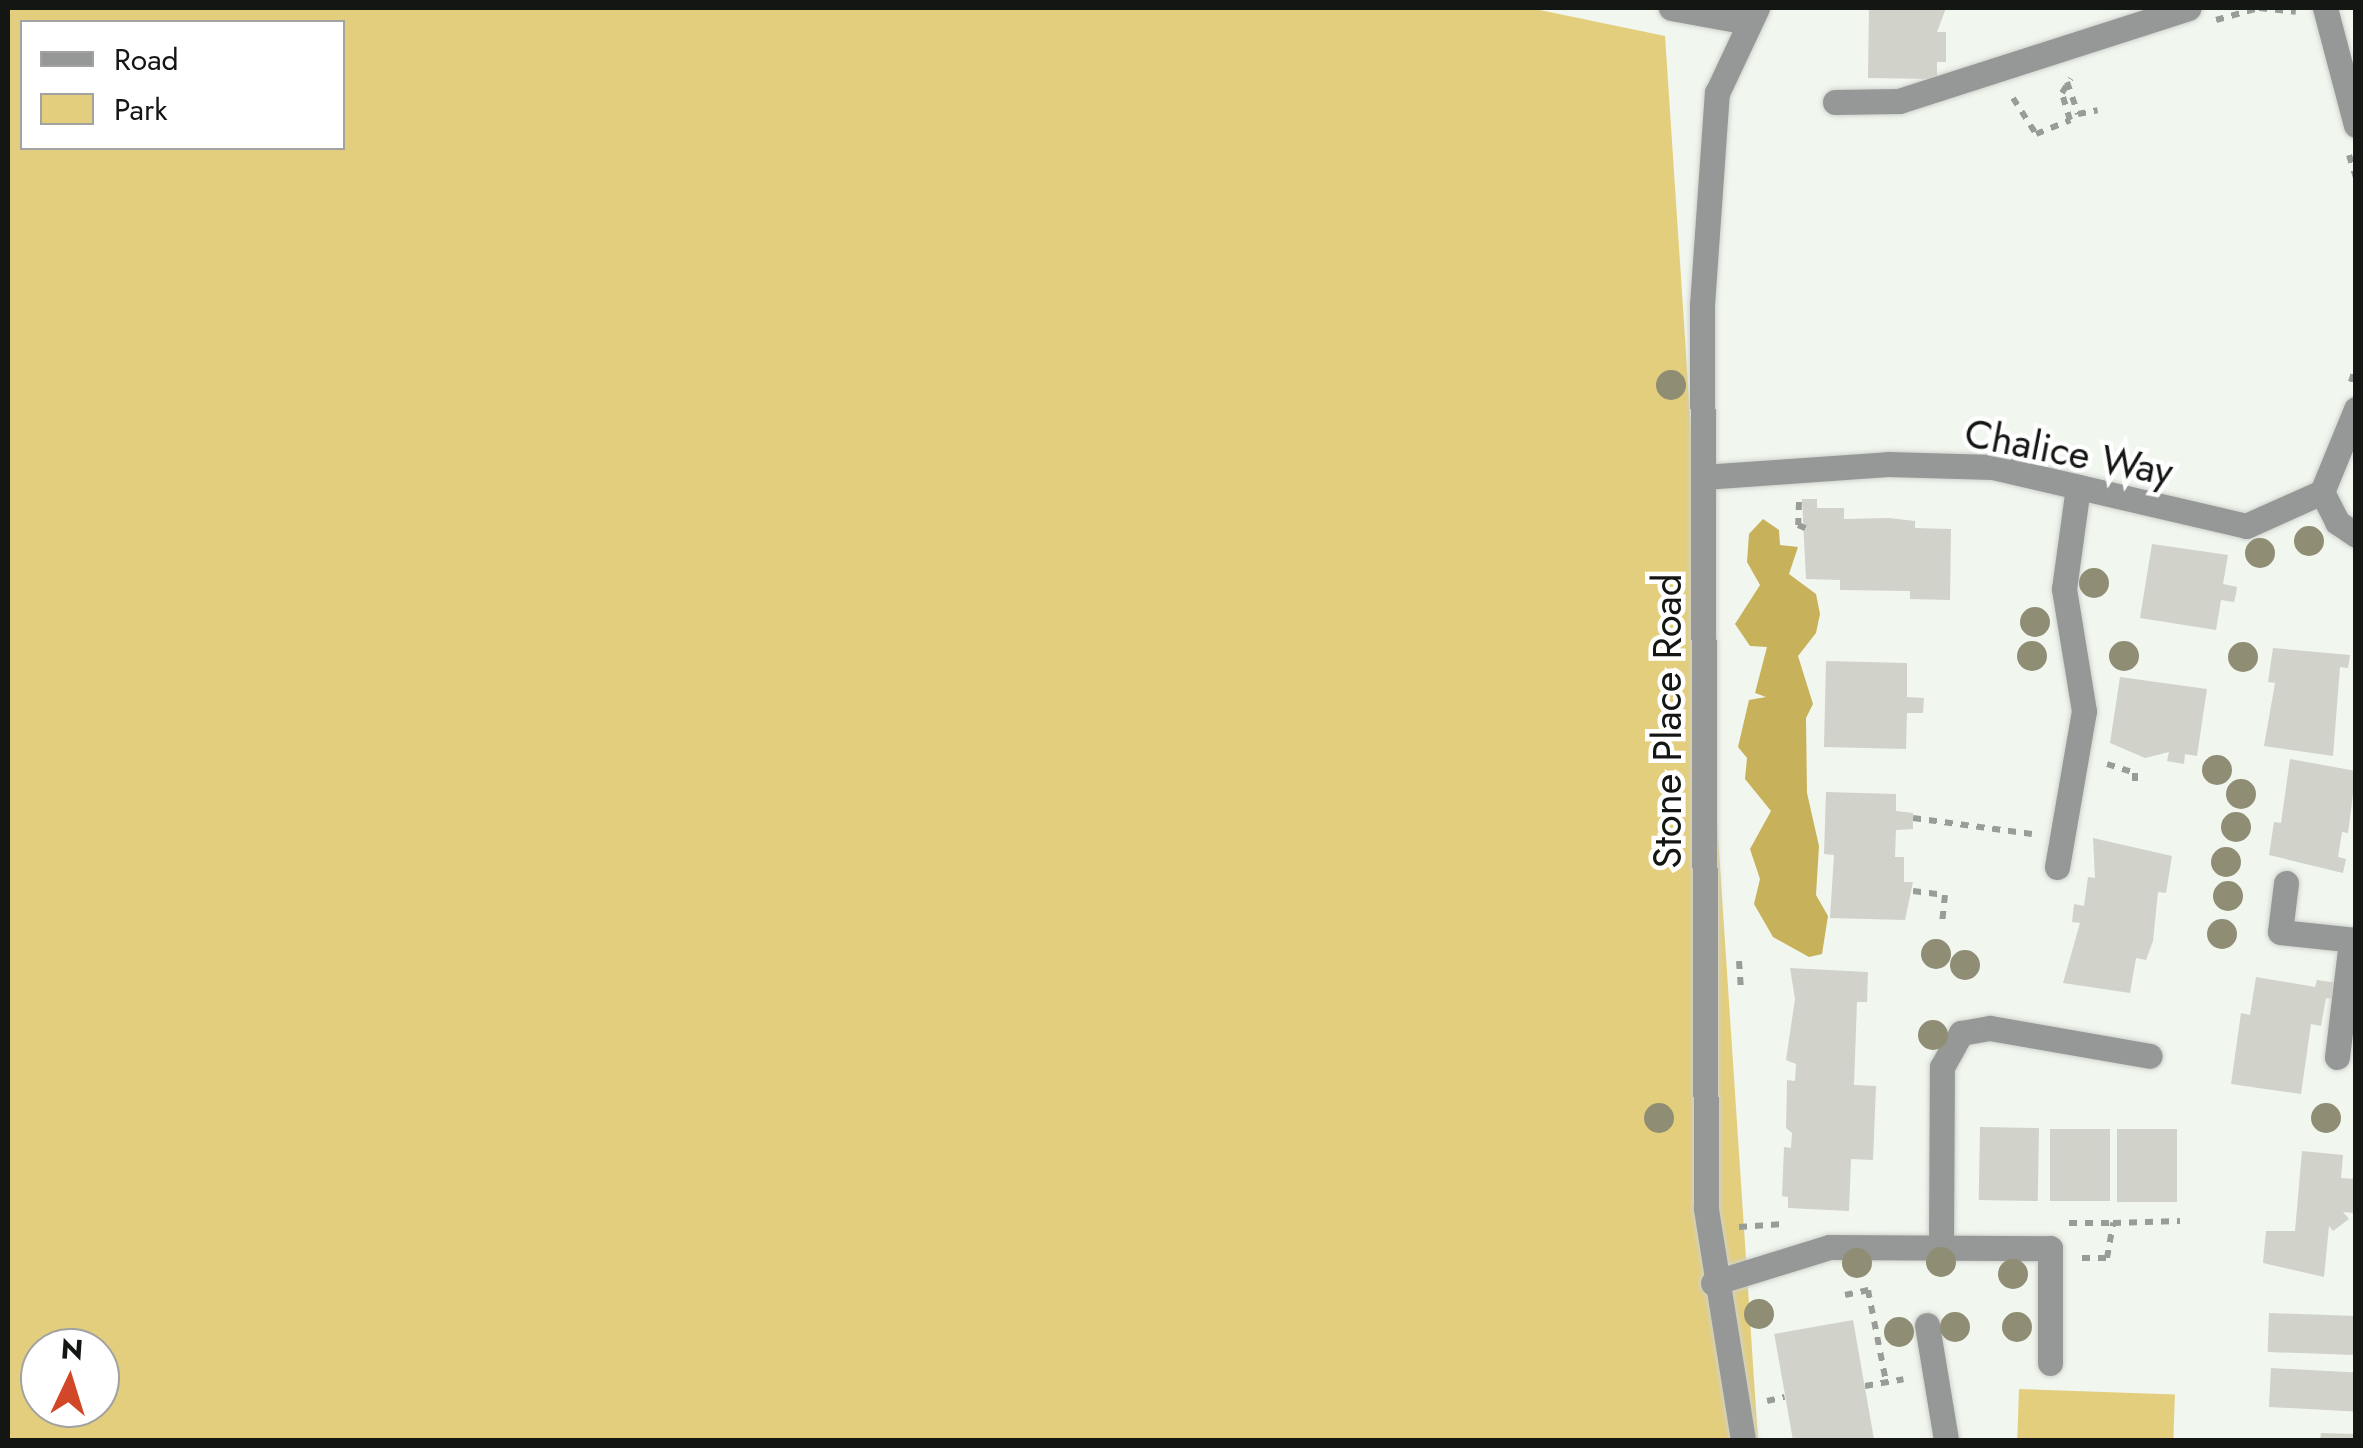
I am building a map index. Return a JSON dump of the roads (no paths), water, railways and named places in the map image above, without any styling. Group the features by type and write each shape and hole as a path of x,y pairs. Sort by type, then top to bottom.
{"street":[{"path":"1670,8 1752,15"},
{"path":"2316,12 2351,134"},
{"path":"1835,102 1899,101 2056,52 2199,14"},
{"name":"Stone Place Road","path":"1743,1440 1712,1283 1706,1208 1703,280 1716,104 1724,68 1752,15"},
{"path":"2356,409 2322,492 2338,522 2356,535"},
{"name":"Chalice Way","path":"1704,477 1888,464 1993,467 2246,526 2322,492"},
{"path":"2057,867 2084,711 2064,589 2078,487"},
{"path":"2286,882 2280,932 2324,937 2352,946 2337,1057"},
{"path":"1941,1247 1942,1067 1961,1033 1990,1028 2150,1056"},
{"path":"1712,1283 1829,1247 2050,1248 2050,1363"},
{"path":"1927,1325 1946,1440"}]}
